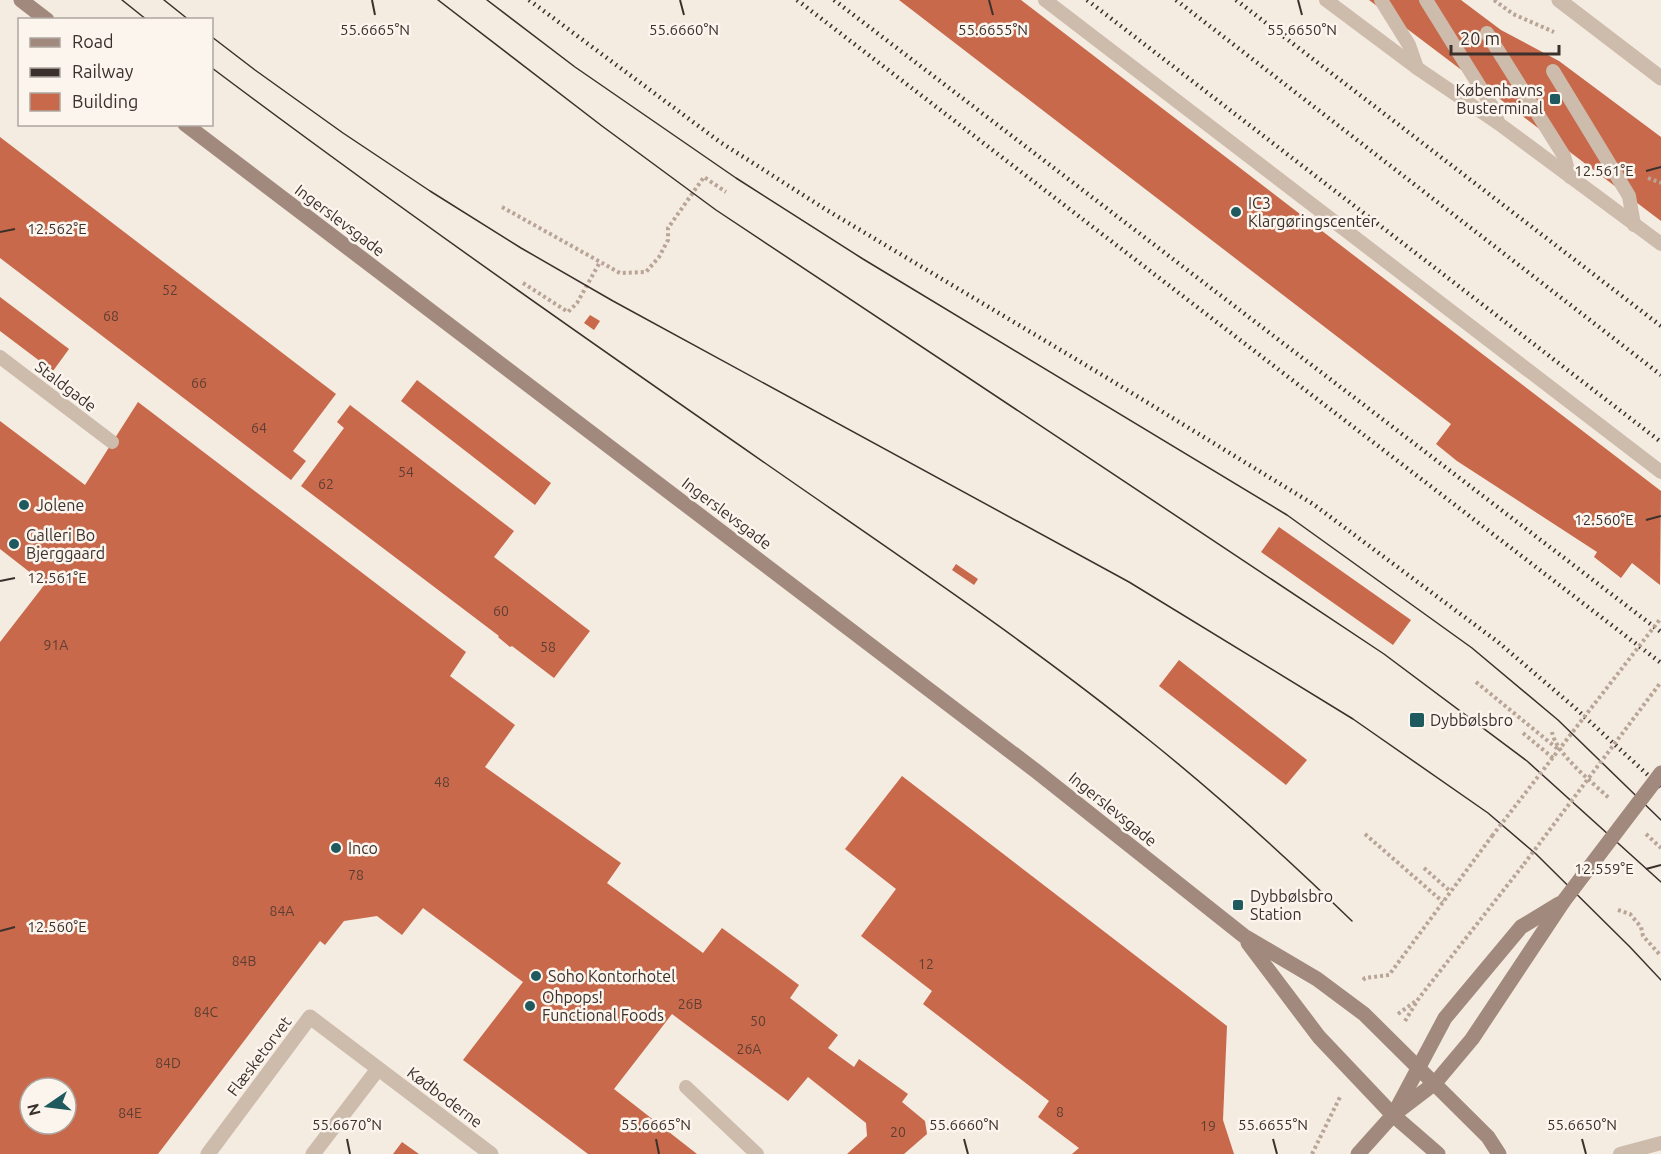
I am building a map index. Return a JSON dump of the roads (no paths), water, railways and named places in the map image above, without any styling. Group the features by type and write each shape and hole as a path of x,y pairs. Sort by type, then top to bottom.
{"street":[{"path":"21,0 44,18"},
{"path":"1559,0 1661,78"},
{"name":"Ingerslevsgade","path":"188,126 1036,771 1244,936 1317,979 1364,1014 1488,1137 1499,1154"},
{"path":"1358,1154 1393,1115 1435,1083 1472,1039 1563,902 1661,773"},
{"path":"1393,1115 1445,1018 1521,927 1563,902"},
{"name":"Ingerslevsgade","path":"1244,936 1319,1037 1393,1115 1438,1154"},
{"name":"Flæsketorvet","path":"208,1154 310,1017 378,1069"},
{"path":"313,1154 378,1069"},
{"name":"Kødboderne","path":"378,1069 491,1154"}],"lane":[{"path":"1045,0 1661,472"},
{"path":"1381,0 1409,45 1417,68"},
{"path":"1425,0 1495,111 1498,123"},
{"path":"1332,2 1417,68 1498,123 1661,244"},
{"path":"1487,33 1564,156 1570,177"},
{"path":"1553,71 1629,196 1634,225"},
{"name":"Staldgade","path":"0,357 112,442"},
{"path":"686,1086 757,1154"},
{"path":"1620,1154 1661,1143"}],"tram line":[{"path":"122,0 144,18"},
{"path":"164,0 186,18"},
{"path":"438,0 716,210 1384,654 1527,761 1661,882"},
{"path":"487,0 575,67 736,178 863,259 1287,515 1472,648 1558,720 1661,820"},
{"path":"213,38 343,133 521,248 613,301 1129,582 1353,719 1488,813 1536,854 1661,980"},
{"path":"213,69 487,268 960,598 1103,703 1202,783 1352,921"}],"railway":[{"path":"529,0 720,142 825,209 1313,504 1498,642 1574,707 1661,787"},
{"path":"797,0 1661,663"},
{"path":"834,0 1661,632"},
{"path":"1087,0 1661,442"},
{"path":"1176,0 1661,375"},
{"path":"1236,0 1661,326"}],"place":[{"name":"Københavns Busterminal","path":"1555,99"},
{"name":"IC3 Klargøringscenter","path":"1236,212"},
{"name":"Jolene","path":"24,505"},
{"name":"Galleri Bo Bjerggaard","path":"14,544"},
{"name":"Dybbølsbro","path":"1417,720"},
{"name":"Inco","path":"336,848"},
{"name":"Dybbølsbro Station","path":"1238,905"},
{"name":"Soho Kontorhotel","path":"536,976"},
{"name":"Ohpops! Functional Foods","path":"530,1006"}]}
